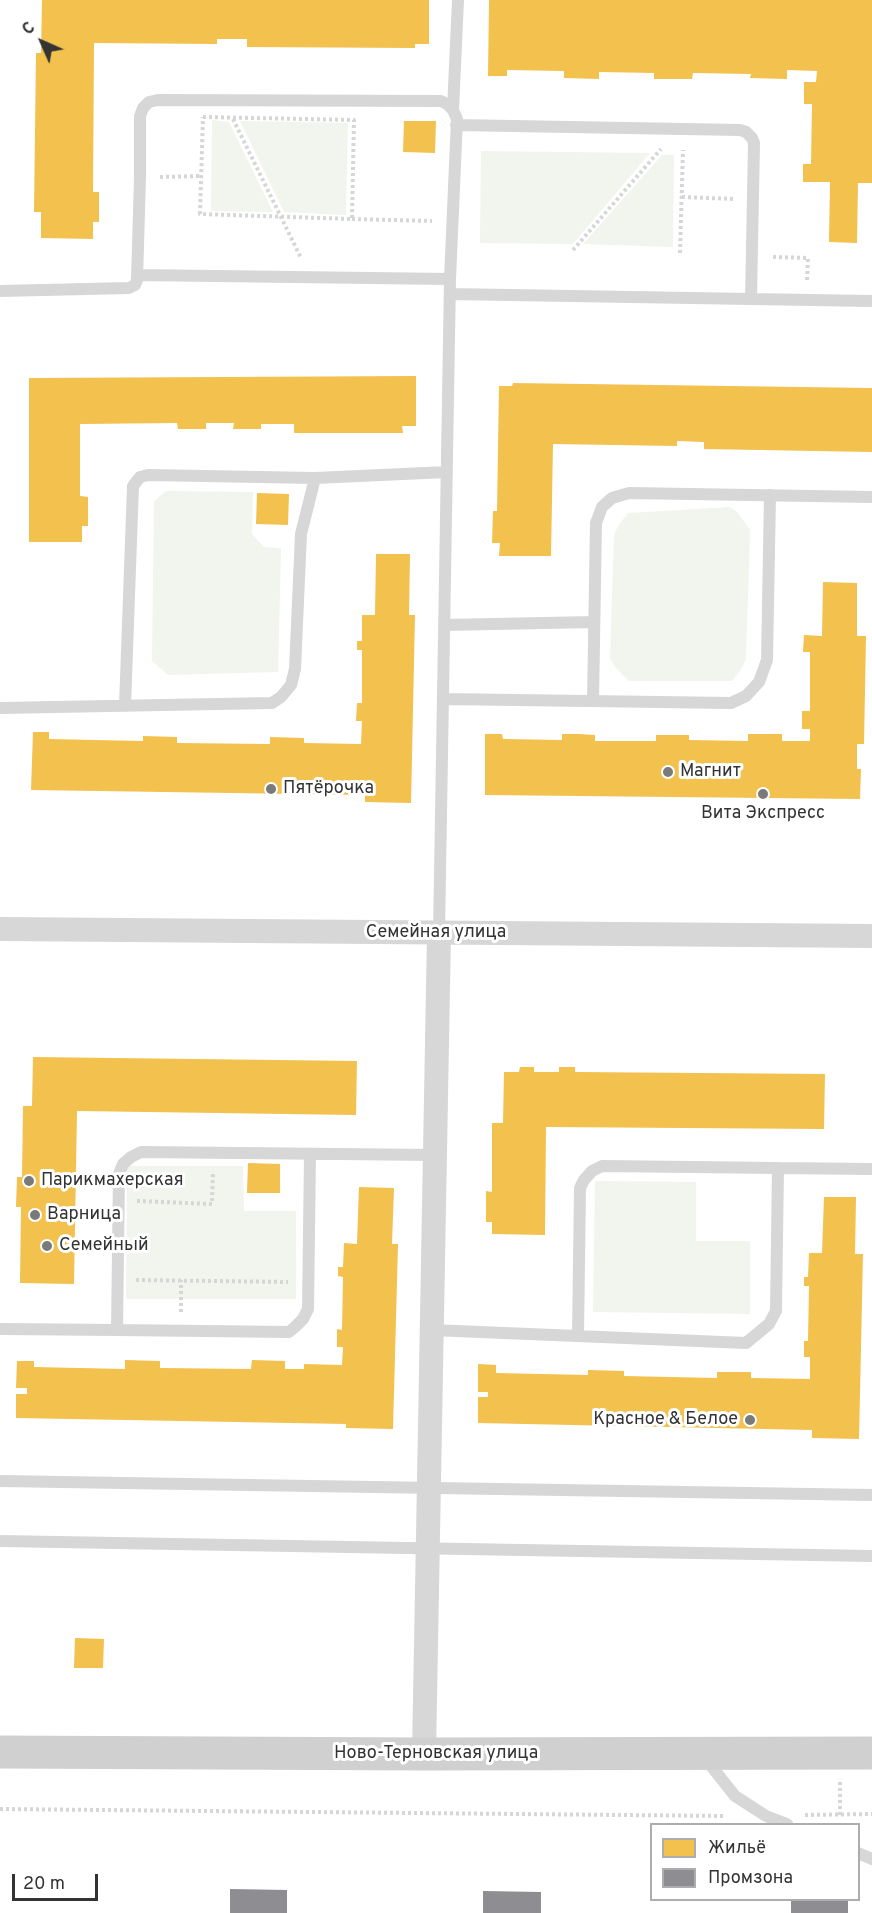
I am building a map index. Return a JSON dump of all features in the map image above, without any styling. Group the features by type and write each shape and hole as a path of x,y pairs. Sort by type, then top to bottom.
{"main road":[{"name":"Ново-Терновская улица","path":"0,1752 872,1754"}],"street":[{"name":"Семейная улица","path":"0,929 872,936"},
{"path":"424,1754 439,933"}],"lane":[{"path":"453,110 458,0"},
{"path":"0,291 129,288 135,285 140,116 143,108 149,102 158,100 441,101 453,110 457,118 450,279 439,933"},
{"path":"456,125 740,130 746,132 754,143 751,299"},
{"path":"137,275 450,279"},
{"path":"450,294 872,301"},
{"path":"125,706 133,486 140,477 148,475 315,478 447,472"},
{"path":"0,708 272,703 281,697 291,685 295,669 301,534 315,478"},
{"path":"593,701 596,523 602,507 612,498 629,493 872,497"},
{"path":"443,699 732,703 746,696 759,682 767,660 770,495"},
{"path":"444,625 594,622"},
{"path":"117,1330 119,1173 123,1164 131,1157 141,1152 435,1155"},
{"path":"0,1329 289,1332 303,1319 308,1309 310,1154"},
{"path":"578,1336 580,1188 592,1171 602,1166 872,1168"},
{"path":"432,1330 746,1343 769,1324 776,1311 778,1168"},
{"path":"0,1481 872,1495"},
{"path":"0,1541 872,1556"},
{"path":"701,1753 735,1796 766,1816 784,1823"}],"path":[{"path":"223,101 311,277"},
{"path":"352,219 354,120 203,117 200,214 281,216 352,219 452,222"},
{"path":"573,250 661,148"},
{"path":"680,253 683,149"},
{"path":"682,197 753,200"},
{"path":"752,256 808,258 806,300"},
{"path":"119,1200 212,1204 214,1153"},
{"path":"117,1280 308,1282"},
{"path":"180,1331 182,1280"},
{"path":"0,1809 766,1816 872,1814"}],"shaded area":[{"path":"212,120 229,122 273,212 211,211"},
{"path":"240,121 348,123 346,215 284,212"},
{"path":"481,151 650,153 573,244 480,243"},
{"path":"662,155 674,155 673,247 583,244"},
{"path":"166,491 253,492 252,534 264,547 281,548 278,672 168,675 152,661 154,501"},
{"path":"730,507 738,513 750,530 746,659 742,668 732,681 629,681 615,667 610,658 614,535 618,526 628,513"},
{"path":"127,1166 243,1166 244,1211 296,1211 296,1299 126,1299"},
{"path":"595,1181 696,1182 696,1241 750,1241 750,1314 593,1312"}],"building: Жильё":[{"path":"42,0 429,0 429,44 415,44 415,48 247,47 247,39 217,39 217,44 94,43 93,192 99,192 99,222 93,222 93,239 41,238 41,212 34,212 36,53 41,53"},
{"path":"489,0 872,0 872,183 858,183 857,243 829,242 830,182 803,182 803,164 811,164 812,104 804,104 804,82 816,82 817,71 787,70 787,79 750,78 751,74 693,73 692,79 654,79 654,73 599,72 599,79 564,78 564,71 507,70 507,76 488,76"},
{"path":"404,121 436,121 435,153 403,152"},
{"path":"416,376 416,426 402,426 403,433 294,433 294,424 261,424 261,429 233,429 234,423 206,423 206,429 178,429 177,423 80,424 80,496 88,497 88,526 82,526 82,542 29,542 29,378"},
{"path":"513,383 872,388 872,452 704,449 704,442 677,441 677,446 553,444 551,556 499,556 500,543 492,543 493,511 497,511 499,386 512,386"},
{"path":"257,493 289,494 288,525 256,524"},
{"path":"376,554 410,554 409,615 415,615 411,803 365,802 365,795 31,790 33,732 49,732 49,739 143,741 143,736 177,737 177,743 270,744 270,737 304,738 304,743 361,744 362,721 356,721 357,703 362,703 362,650 357,650 357,641 362,641 362,615 375,615"},
{"path":"823,582 857,583 857,636 866,636 864,744 857,744 857,769 861,769 860,799 485,795 485,734 502,734 503,739 562,740 562,734 579,734 595,735 595,741 656,741 656,735 689,735 689,740 748,741 748,734 782,734 782,741 810,741 810,729 802,729 802,711 810,711 810,652 803,652 804,635 822,636"},
{"path":"33,1057 357,1061 356,1115 77,1111 74,1284 20,1283 21,1207 16,1207 17,1177 22,1177 23,1106 32,1106"},
{"path":"520,1067 534,1067 534,1072 559,1072 559,1067 575,1067 575,1072 825,1074 824,1129 546,1127 545,1235 492,1234 492,1222 486,1222 486,1191 492,1192 492,1123 503,1123 504,1072 519,1072"},
{"path":"248,1163 280,1164 280,1193 247,1193"},
{"path":"359,1187 394,1188 392,1244 398,1244 393,1429 346,1428 346,1424 16,1418 16,1394 27,1394 27,1388 16,1388 17,1361 34,1361 34,1367 125,1369 125,1360 160,1361 160,1368 251,1369 252,1360 285,1361 285,1369 304,1369 304,1364 342,1365 343,1347 337,1347 337,1329 342,1330 343,1277 338,1276 338,1267 343,1267 344,1243 357,1244"},
{"path":"824,1197 856,1197 855,1254 863,1254 859,1439 812,1438 812,1430 478,1423 478,1397 488,1397 488,1392 478,1392 478,1364 496,1365 496,1373 588,1375 588,1370 624,1371 624,1376 717,1378 717,1372 751,1372 751,1378 810,1379 810,1357 804,1357 804,1341 808,1341 809,1286 804,1286 804,1277 808,1277 809,1253 822,1253"},
{"path":"75,1638 104,1639 103,1668 74,1668"}],"building: Промзона":[{"path":"230,1889 287,1890 287,1913 230,1913"},
{"path":"483,1891 541,1892 541,1913 483,1913"},
{"path":"791,1901 848,1901 848,1913 791,1913"}],"place":[{"name":"Магнит","path":"668,772"},
{"name":"Пятёрочка","path":"271,789"},
{"name":"Вита Экспресс","path":"763,794"},
{"name":"Парикмахерская","path":"29,1181"},
{"name":"Варница","path":"35,1215"},
{"name":"Семейный","path":"47,1246"},
{"name":"Красное & Белое","path":"750,1420"}]}
